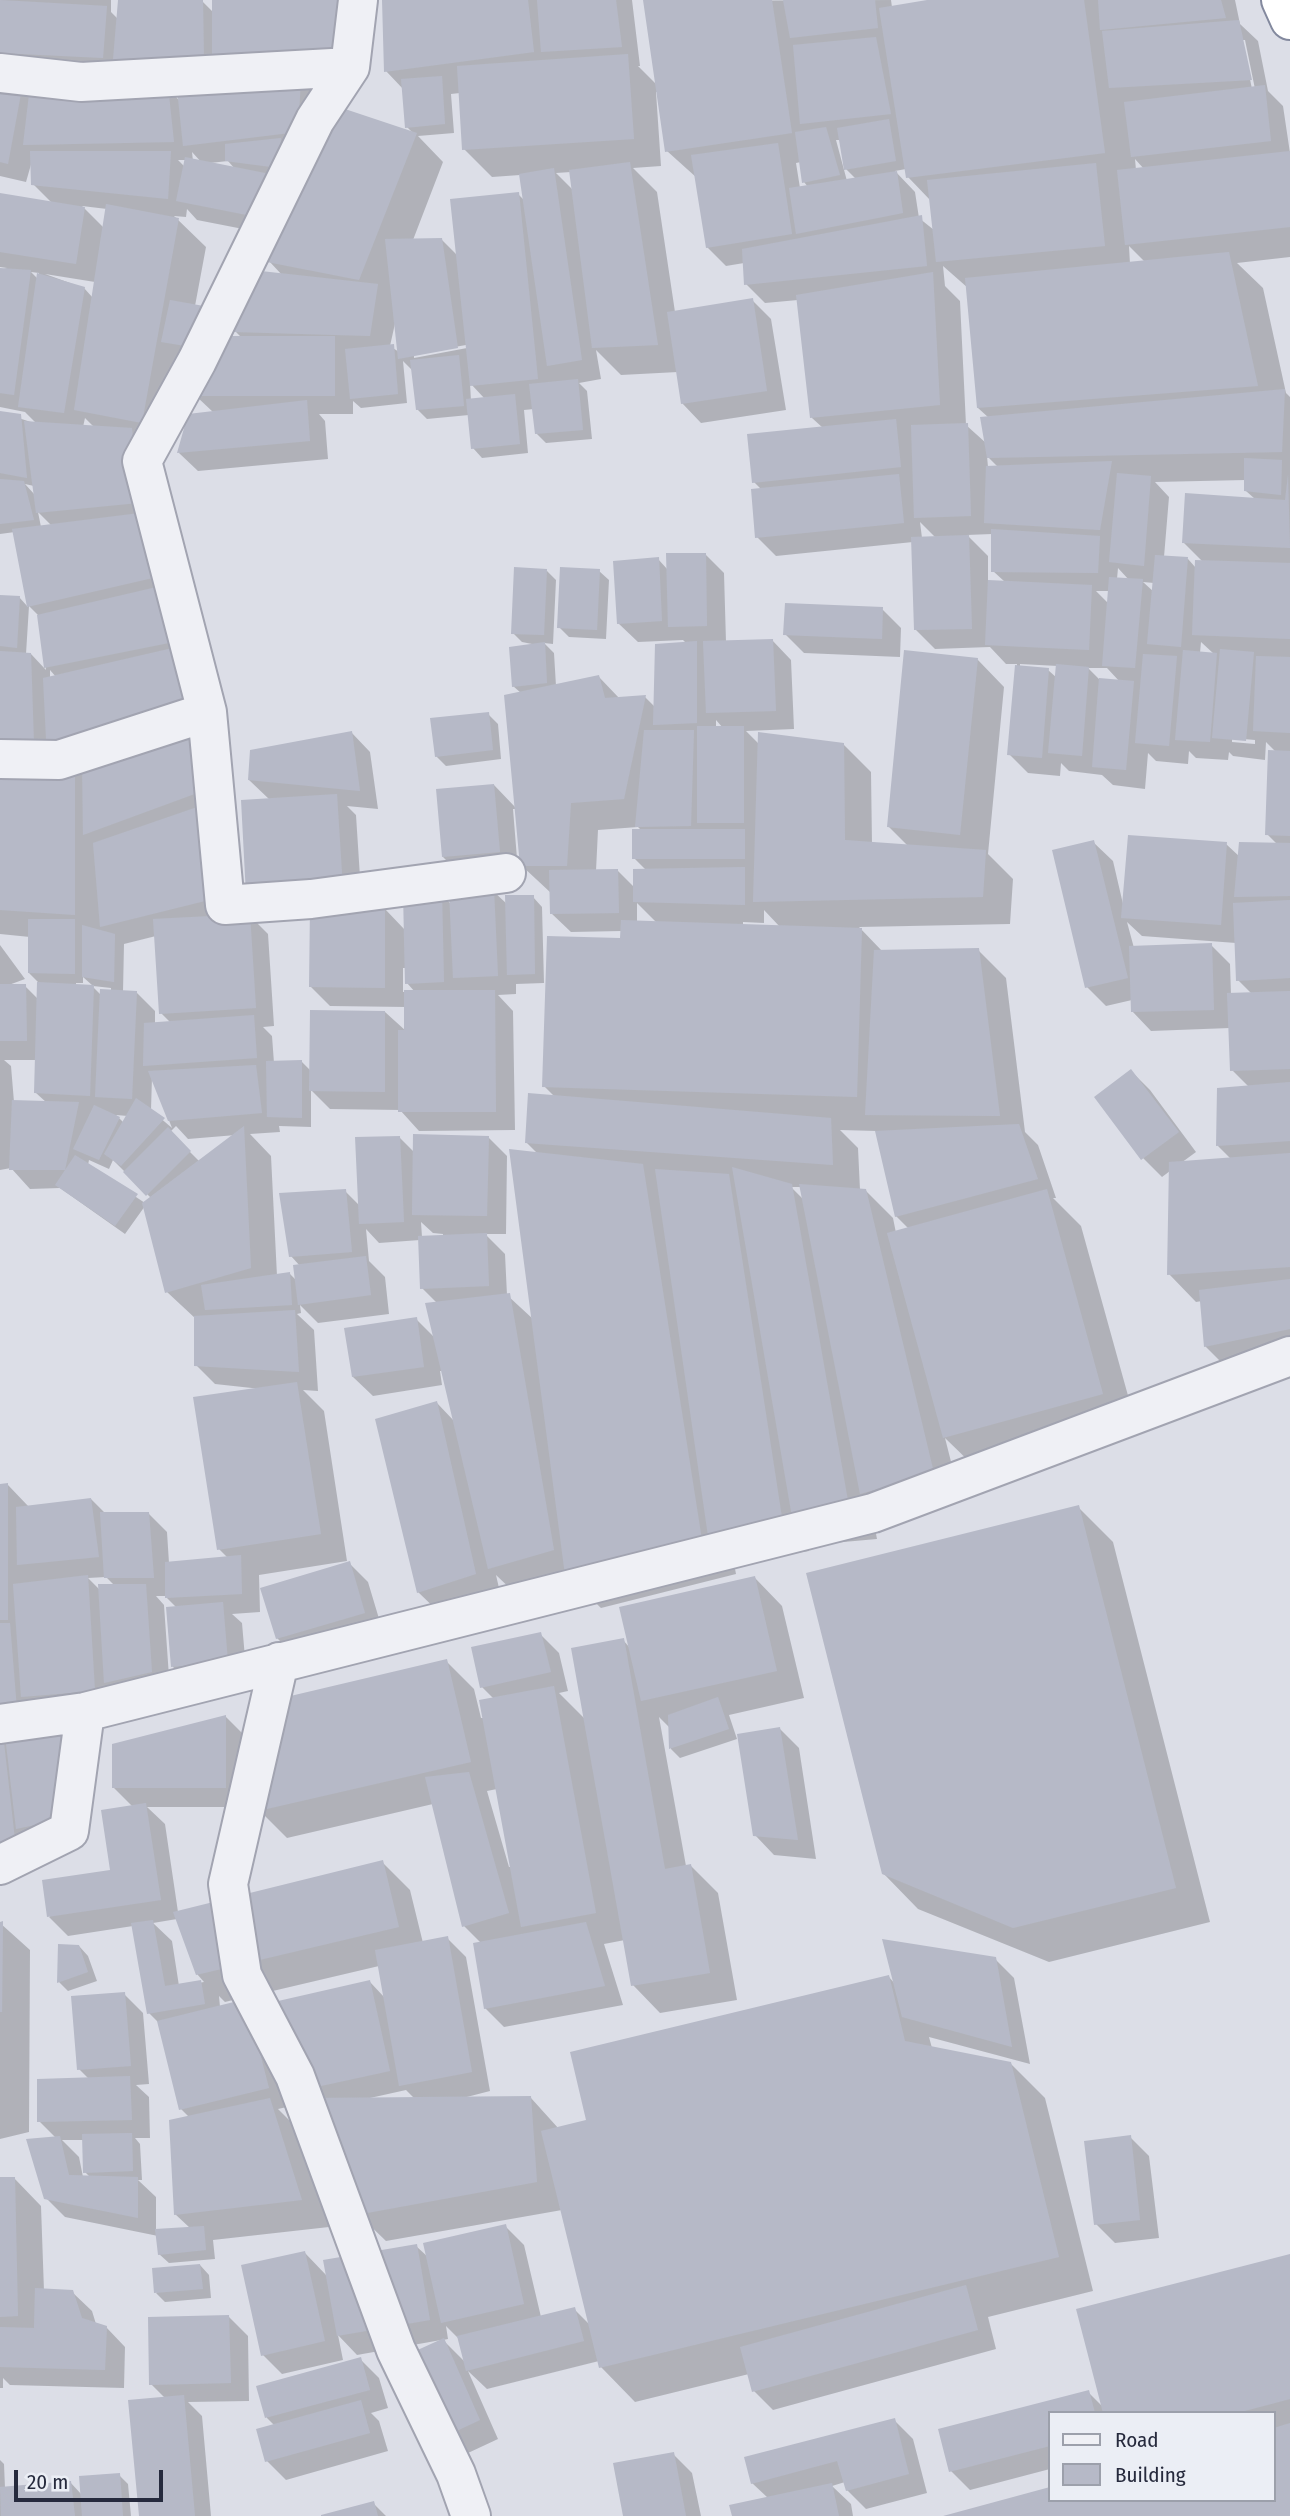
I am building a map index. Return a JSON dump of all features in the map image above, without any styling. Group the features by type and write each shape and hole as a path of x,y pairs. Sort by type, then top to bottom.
{"highway":[{"path":"1281,0 1290,20"}],"street":[{"path":"358,0 350,67 315,120 197,361 142,461 207,712 225,905 311,899 506,873"},
{"path":"0,73 81,82 350,67"},
{"path":"0,759 60,760 207,712"},
{"path":"0,1724 85,1712 873,1513 1290,1356"},
{"path":"279,1662 228,1884 242,1975 295,2076 396,2350 456,2474 471,2516"},
{"path":"0,1865 69,1831 85,1712"}],"building":[{"path":"0,0 107,6 103,58 0,53"},
{"path":"118,0 203,0 204,61 113,60"},
{"path":"212,0 344,0 343,57 212,61"},
{"path":"382,0 528,0 534,52 384,72"},
{"path":"537,0 616,0 622,47 541,52"},
{"path":"643,0 772,0 792,133 665,152"},
{"path":"783,0 875,0 878,28 790,38"},
{"path":"927,0 1084,0 1105,153 906,178 879,8"},
{"path":"1098,0 1221,0 1226,18 1100,30"},
{"path":"1239,20 1252,80 1109,88 1102,31"},
{"path":"876,37 891,114 800,124 793,45"},
{"path":"628,54 634,139 462,150 457,66"},
{"path":"442,76 445,124 405,128 401,79"},
{"path":"301,78 298,132 183,146 177,89"},
{"path":"0,83 22,88 8,164 0,162"},
{"path":"1265,85 1271,141 1131,157 1124,102"},
{"path":"30,86 168,86 174,142 23,145"},
{"path":"333,105 417,133 359,280 267,262"},
{"path":"889,119 896,161 844,170 837,128"},
{"path":"826,127 840,175 802,183 795,132"},
{"path":"281,138 279,168 225,161 225,144"},
{"path":"778,143 792,234 706,248 691,155"},
{"path":"30,151 171,151 168,199 31,185"},
{"path":"1290,151 1290,227 1125,245 1117,170"},
{"path":"185,157 270,174 262,218 176,201"},
{"path":"630,162 658,345 592,348 569,170"},
{"path":"1096,163 1105,246 936,262 927,180"},
{"path":"554,168 582,360 547,366 519,174"},
{"path":"897,171 903,213 796,234 789,188"},
{"path":"519,192 538,379 470,386 450,199"},
{"path":"0,193 85,207 76,264 0,252"},
{"path":"106,204 179,218 142,423 74,410"},
{"path":"922,215 927,266 744,285 742,249"},
{"path":"442,238 458,348 398,359 385,239"},
{"path":"1229,252 1258,386 977,408 965,278"},
{"path":"0,268 31,270 14,395 0,393"},
{"path":"261,271 378,284 370,336 234,332"},
{"path":"933,272 940,405 810,418 796,295"},
{"path":"37,273 85,287 64,413 18,407"},
{"path":"753,298 767,391 681,404 667,312"},
{"path":"170,300 215,308 198,348 161,342"},
{"path":"228,336 335,336 335,396 194,396"},
{"path":"394,344 398,394 350,399 345,349"},
{"path":"459,355 464,406 416,410 410,360"},
{"path":"578,379 583,430 535,434 529,384"},
{"path":"1285,389 1282,452 987,458 980,417"},
{"path":"515,394 520,444 471,449 466,399"},
{"path":"307,400 310,441 177,453 188,414"},
{"path":"0,411 21,414 27,478 0,473"},
{"path":"896,419 901,467 752,483 747,434"},
{"path":"24,421 132,428 138,503 36,513"},
{"path":"968,423 971,516 914,518 911,425"},
{"path":"1244,458 1282,460 1281,495 1244,491"},
{"path":"1112,461 1100,530 984,523 986,466"},
{"path":"1117,473 1151,476 1144,566 1109,562"},
{"path":"899,474 904,523 755,538 751,489"},
{"path":"1288,475 1290,548 1182,543 1185,493 1285,500"},
{"path":"0,479 24,481 34,520 0,524"},
{"path":"140,513 157,577 27,607 12,529"},
{"path":"991,529 1100,536 1098,573 991,572"},
{"path":"969,535 972,629 914,630 911,537"},
{"path":"666,553 706,553 707,626 668,627"},
{"path":"1155,555 1188,557 1181,647 1147,644"},
{"path":"659,557 662,621 617,624 613,561"},
{"path":"1195,560 1290,563 1290,639 1192,635"},
{"path":"514,567 547,569 544,635 511,634"},
{"path":"560,567 600,569 597,630 557,628"},
{"path":"1109,577 1143,579 1135,668 1102,666"},
{"path":"988,580 1092,585 1089,650 985,645"},
{"path":"161,586 174,642 44,668 37,615"},
{"path":"0,595 20,596 17,648 0,646"},
{"path":"785,603 883,607 882,639 783,635"},
{"path":"773,639 776,711 706,713 703,641"},
{"path":"697,641 697,723 653,725 655,644"},
{"path":"545,642 547,683 512,687 509,647"},
{"path":"177,647 193,712 47,758 43,678"},
{"path":"1220,649 1254,652 1246,741 1212,738"},
{"path":"904,650 978,658 960,835 887,827"},
{"path":"1183,650 1217,653 1210,742 1175,740"},
{"path":"0,651 31,653 34,745 0,745"},
{"path":"1143,654 1177,656 1169,746 1135,743"},
{"path":"1256,656 1290,657 1290,733 1253,731"},
{"path":"1056,664 1089,667 1082,756 1048,753"},
{"path":"1015,665 1049,668 1042,758 1007,755"},
{"path":"599,675 605,698 646,695 624,799 571,803 567,866 520,866 504,695"},
{"path":"1099,678 1134,681 1126,770 1092,767"},
{"path":"489,712 493,750 435,757 430,718"},
{"path":"196,717 200,792 83,835 82,760"},
{"path":"697,726 744,726 744,823 697,823"},
{"path":"644,730 694,730 691,826 635,827"},
{"path":"352,731 360,791 248,780 250,750"},
{"path":"758,732 844,743 845,840 986,850 983,897 753,902"},
{"path":"1268,750 1290,751 1290,836 1265,835"},
{"path":"75,764 75,915 0,910 0,768"},
{"path":"494,784 500,852 442,857 436,789"},
{"path":"337,794 343,889 246,895 241,800"},
{"path":"206,804 213,899 100,927 93,843"},
{"path":"632,829 745,829 745,859 632,859"},
{"path":"1128,835 1227,842 1221,925 1121,918"},
{"path":"1094,840 1128,978 1085,988 1052,850"},
{"path":"1239,842 1290,843 1290,896 1234,897"},
{"path":"745,867 745,905 633,902 633,869"},
{"path":"618,869 619,913 550,914 549,870"},
{"path":"494,889 498,976 453,978 449,891"},
{"path":"442,892 444,982 405,984 403,893"},
{"path":"505,895 534,895 535,974 507,975"},
{"path":"1290,900 1290,978 1236,981 1233,903"},
{"path":"310,906 385,907 385,988 309,987"},
{"path":"250,914 256,1008 159,1014 153,919"},
{"path":"28,919 75,919 75,974 28,973"},
{"path":"621,920 862,928 857,1097 542,1087 547,936 620,938"},
{"path":"82,925 115,934 114,982 82,977"},
{"path":"1212,943 1214,1010 1131,1012 1129,946"},
{"path":"979,948 1000,1116 865,1115 874,950"},
{"path":"37,982 94,985 90,1096 34,1093"},
{"path":"0,984 26,984 27,1041 0,1041"},
{"path":"100,989 137,991 132,1099 95,1097"},
{"path":"404,990 495,990 496,1112 398,1112 398,1030 404,1030"},
{"path":"1290,991 1290,1069 1230,1071 1227,993"},
{"path":"310,1010 385,1011 385,1092 309,1091"},
{"path":"254,1015 257,1058 143,1066 144,1023"},
{"path":"302,1060 302,1118 267,1117 266,1061"},
{"path":"256,1065 262,1113 168,1121 148,1071"},
{"path":"1131,1069 1179,1132 1141,1160 1094,1097"},
{"path":"1290,1082 1290,1141 1216,1146 1217,1088"},
{"path":"528,1093 831,1118 833,1165 525,1143"},
{"path":"136,1098 165,1118 121,1166 104,1154"},
{"path":"12,1100 79,1102 65,1170 9,1170"},
{"path":"94,1105 120,1117 99,1160 73,1149"},
{"path":"1019,1124 1038,1179 895,1217 875,1131"},
{"path":"244,1126 251,1268 165,1293 142,1203"},
{"path":"168,1127 191,1151 146,1196 123,1172"},
{"path":"413,1134 489,1136 487,1216 412,1215"},
{"path":"400,1136 404,1222 359,1224 355,1137"},
{"path":"509,1149 643,1164 702,1540 565,1575"},
{"path":"1290,1153 1290,1267 1167,1275 1169,1162"},
{"path":"75,1155 138,1194 115,1226 55,1185"},
{"path":"732,1167 792,1184 850,1512 792,1517"},
{"path":"655,1169 729,1174 783,1524 708,1536"},
{"path":"799,1184 866,1189 934,1473 860,1494"},
{"path":"346,1189 352,1252 289,1257 279,1193"},
{"path":"1047,1189 1103,1394 943,1438 887,1233"},
{"path":"487,1233 489,1286 420,1289 418,1236"},
{"path":"366,1256 371,1295 298,1305 293,1265"},
{"path":"290,1272 292,1305 205,1310 201,1285"},
{"path":"1290,1279 1290,1329 1204,1347 1199,1290"},
{"path":"510,1293 554,1550 488,1569 425,1303"},
{"path":"295,1310 299,1372 194,1366 194,1316"},
{"path":"417,1317 424,1367 352,1377 344,1328"},
{"path":"297,1382 321,1534 217,1550 193,1397"},
{"path":"437,1401 476,1574 417,1593 375,1419"},
{"path":"8,1483 8,1620 0,1620 0,1484"},
{"path":"91,1498 99,1557 17,1565 16,1507"},
{"path":"1079,1505 1176,1888 1013,1928 882,1874 806,1573"},
{"path":"100,1512 149,1512 154,1578 104,1578"},
{"path":"241,1555 242,1594 165,1598 165,1562"},
{"path":"350,1561 365,1613 276,1639 260,1588"},
{"path":"88,1575 95,1691 21,1697 13,1584"},
{"path":"755,1576 777,1671 641,1701 619,1607"},
{"path":"98,1584 146,1584 152,1672 104,1683"},
{"path":"223,1602 228,1662 171,1667 166,1607"},
{"path":"0,1623 10,1623 17,1710 0,1711"},
{"path":"541,1632 551,1672 480,1688 471,1647"},
{"path":"624,1638 665,1869 691,1864 710,1973 631,1986 571,1648"},
{"path":"447,1659 471,1762 258,1811 282,1698"},
{"path":"554,1686 596,1913 521,1927 479,1700"},
{"path":"718,1697 729,1729 669,1749 668,1715"},
{"path":"226,1715 226,1788 112,1788 112,1744"},
{"path":"72,1727 63,1819 16,1829 5,1735"},
{"path":"780,1727 798,1840 753,1836 737,1734"},
{"path":"0,1734 3,1734 15,1840 0,1842"},
{"path":"469,1772 509,1913 462,1927 425,1777"},
{"path":"146,1803 161,1900 47,1917 42,1880 110,1870 101,1810"},
{"path":"383,1860 399,1927 196,1975 173,1912"},
{"path":"153,1920 165,1986 201,1980 205,2004 147,2014 131,1923"},
{"path":"3,1921 2,2012 0,2012 0,1922"},
{"path":"586,1922 605,1986 484,2009 473,1943"},
{"path":"448,1936 472,2072 399,2086 375,1950"},
{"path":"882,1939 996,1957 1012,2047 902,2017"},
{"path":"58,1944 79,1945 88,1972 57,1983"},
{"path":"889,1975 905,2041 1011,2062 1059,2257 599,2368 541,2131 586,2120 570,2052"},
{"path":"370,1980 390,2071 284,2094 265,2004"},
{"path":"125,1992 131,2066 77,2070 71,1996"},
{"path":"246,1999 269,2088 179,2110 157,2021"},
{"path":"130,2076 132,2120 37,2122 37,2079"},
{"path":"531,2096 537,2182 356,2215 314,2098"},
{"path":"270,2098 302,2200 174,2215 169,2120"},
{"path":"132,2133 133,2171 83,2173 82,2134"},
{"path":"1131,2135 1140,2220 1094,2225 1084,2141"},
{"path":"60,2136 69,2175 138,2177 138,2218 44,2199 26,2139"},
{"path":"0,2177 15,2177 18,2316 0,2317"},
{"path":"506,2224 524,2304 441,2323 423,2243"},
{"path":"204,2226 206,2250 158,2255 155,2229"},
{"path":"417,2244 430,2320 337,2336 323,2260"},
{"path":"305,2251 325,2341 261,2356 241,2265"},
{"path":"1290,2254 1290,2399 1245,2411 1102,2411 1076,2309"},
{"path":"200,2264 203,2289 154,2293 152,2268"},
{"path":"966,2285 978,2330 752,2392 740,2347"},
{"path":"35,2288 73,2290 82,2318 107,2326 105,2370 0,2367 0,2327 34,2328"},
{"path":"575,2307 584,2341 466,2371 457,2336"},
{"path":"229,2315 231,2383 149,2385 148,2317"},
{"path":"444,2338 480,2420 448,2435 411,2353"},
{"path":"361,2357 370,2390 265,2418 256,2386"},
{"path":"1089,2390 1094,2411 1048,2411 1048,2447 949,2472 938,2429"},
{"path":"184,2395 195,2516 139,2516 128,2400"},
{"path":"361,2400 370,2433 265,2462 256,2429"},
{"path":"895,2418 909,2474 846,2491 837,2461 751,2484 744,2457"},
{"path":"1290,2423 1290,2516 943,2516 1048,2488 1048,2502 1276,2502 1276,2427"},
{"path":"674,2452 686,2516 623,2516 613,2463"},
{"path":"120,2473 123,2516 82,2516 79,2476"},
{"path":"71,2481 75,2516 1,2516 0,2487"},
{"path":"832,2483 839,2516 732,2516 729,2505"},
{"path":"374,2501 378,2516 321,2516 321,2515"}]}
